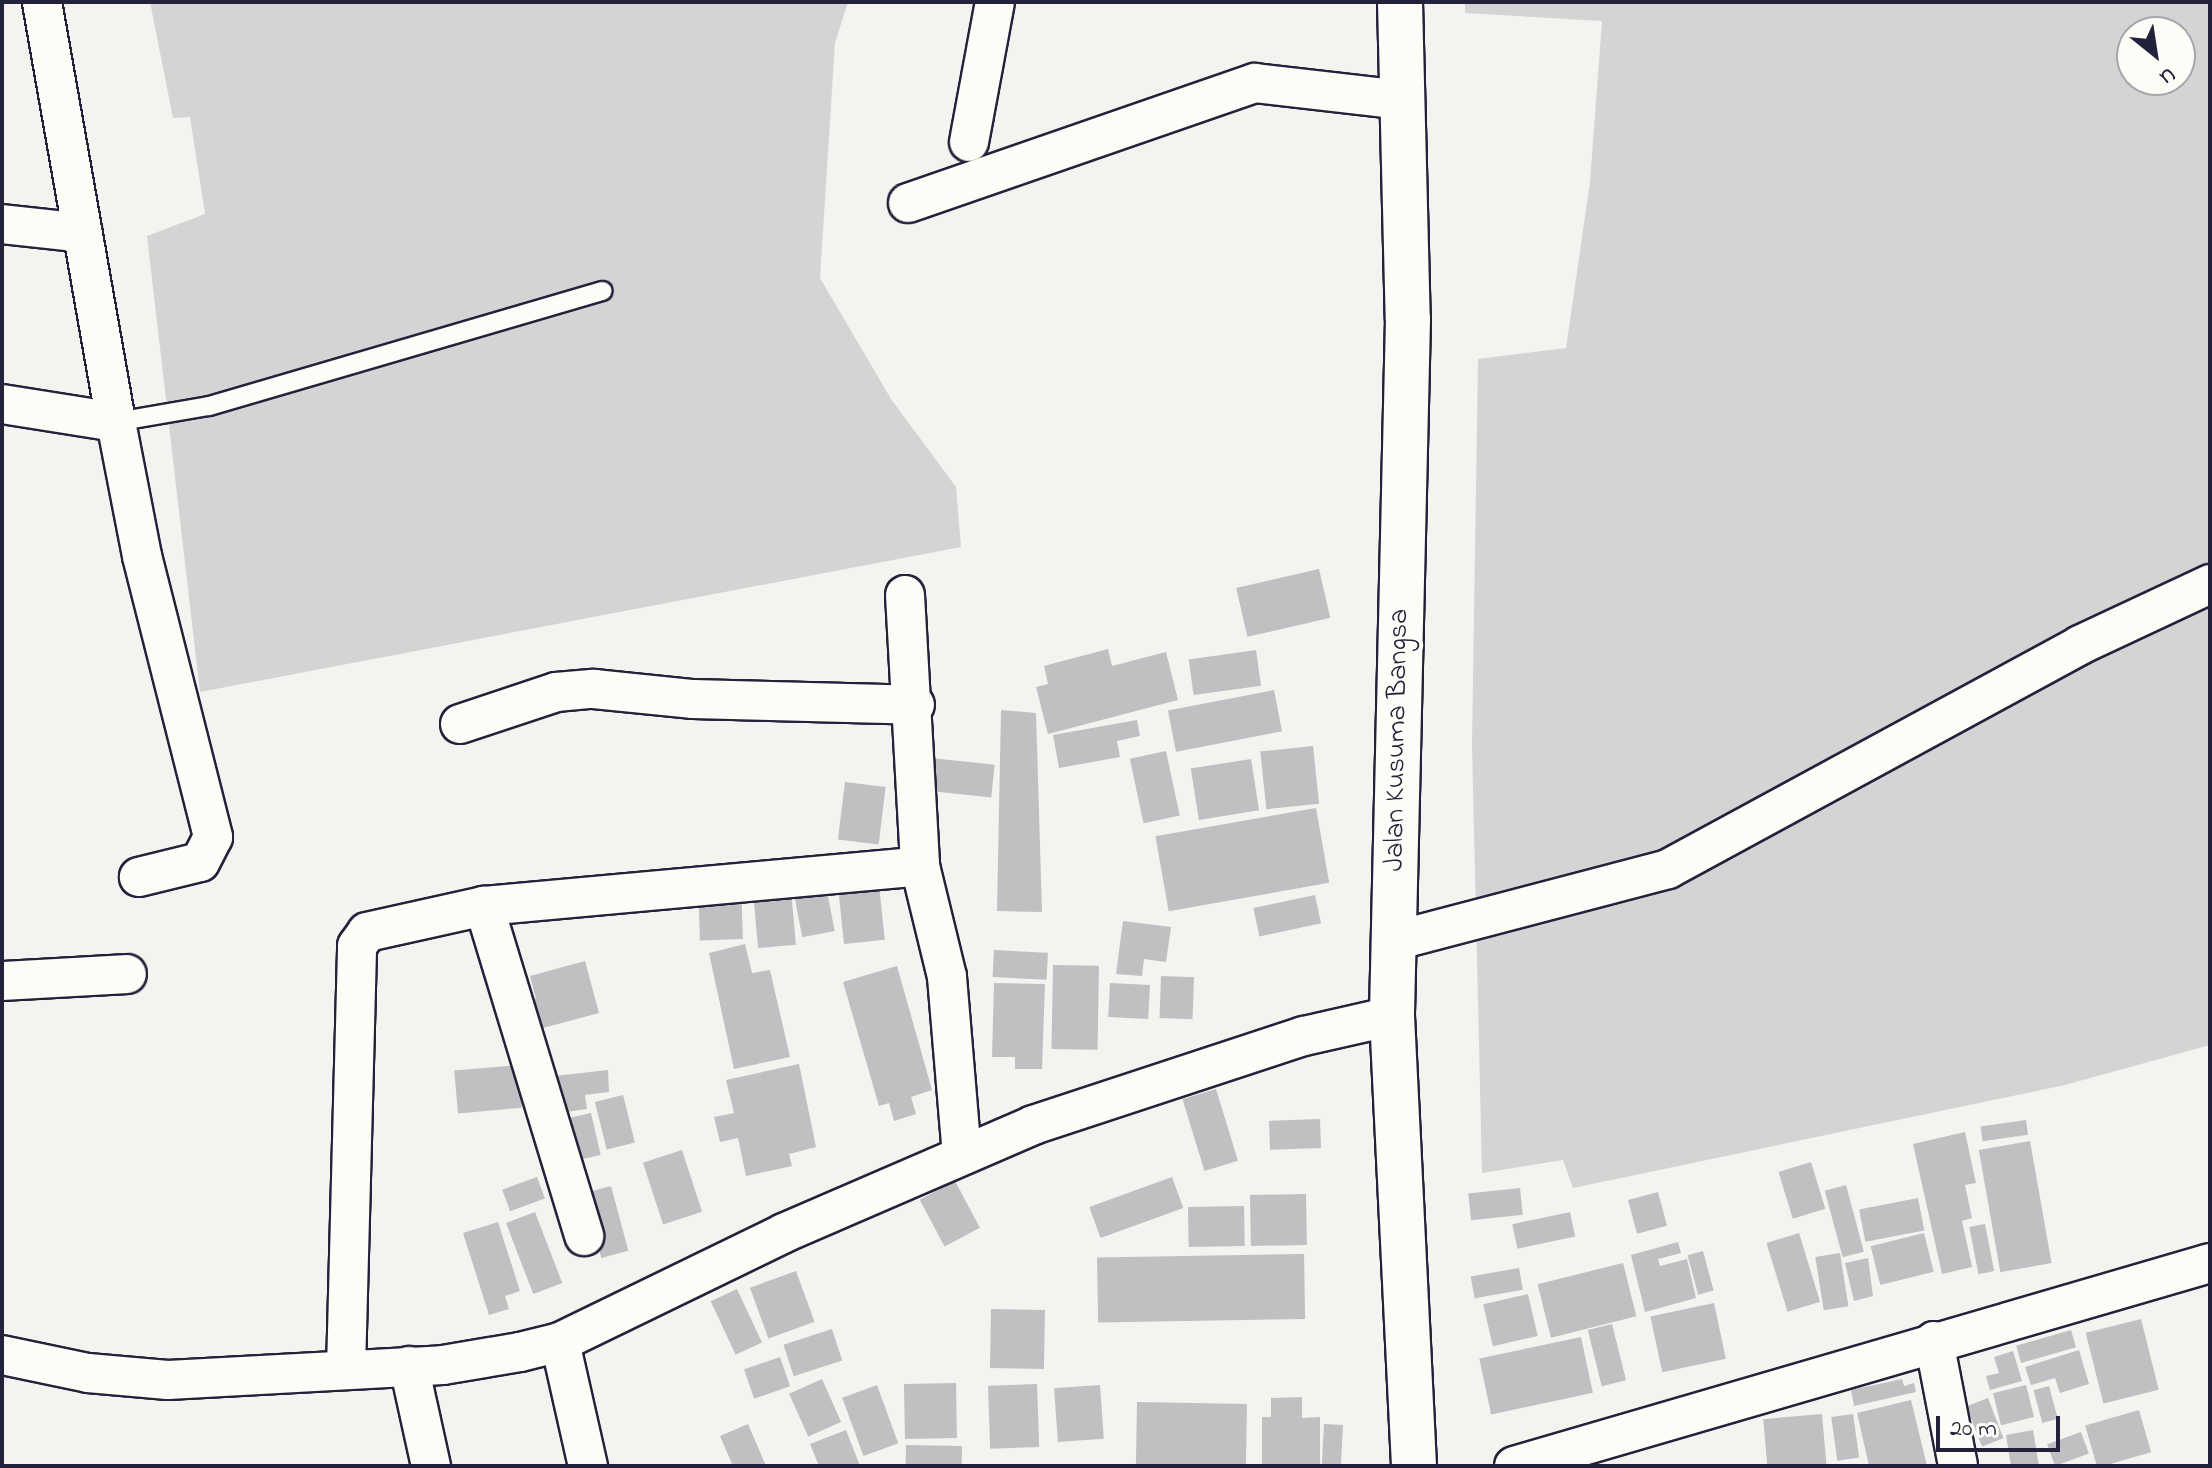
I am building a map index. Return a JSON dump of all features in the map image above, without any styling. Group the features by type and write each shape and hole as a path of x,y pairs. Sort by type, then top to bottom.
{"street":[{"path":"42,2 142,556 213,837 200,862 139,877"},
{"path":"969,142 995,2"},
{"name":"Jalan Kusuma Bangsa","path":"1395,6 1402,100 1408,319 1392,1016 1414,1466"},
{"path":"908,203 1255,83 1402,100"},
{"path":"2,224 83,233"},
{"path":"2,404 116,422"},
{"path":"1394,941 1668,869 2080,645 2210,584"},
{"path":"905,595 915,705 920,866 947,977 962,1154"},
{"path":"460,724 556,692 594,689 693,699 915,705"},
{"path":"346,1370 357,946 376,928 484,906 920,866"},
{"path":"484,906 584,1236"},
{"path":"2,981 127,974"},
{"path":"2,1355 121,1378 346,1370 479,1361 560,1342 962,1154 1216,1063 1392,1016"},
{"path":"1514,1466 2210,1263"},
{"path":"1934,1341 1958,1466"},
{"path":"560,1342 588,1466"},
{"path":"409,1366 431,1466"}],"lane":[{"path":"116,422 209,406 603,291"}],"shaded area":[{"path":"150,2 848,2 835,43 820,278 891,399 956,487 961,547 200,692 147,236 205,214 190,117 173,118"},
{"path":"1465,2 2210,2 2210,1045 2065,1085 1573,1188 1563,1160 1482,1173 1472,745 1478,359 1566,348 1590,182 1602,21 1465,13"}],"building":[{"path":"1319,569 1330,618 1247,637 1236,588"},
{"path":"1108,649 1112,666 1166,652 1178,700 1048,734 1036,687 1048,684 1044,666"},
{"path":"1256,650 1261,686 1194,695 1189,659"},
{"path":"1274,690 1282,731 1176,752 1168,711"},
{"path":"1001,710 1036,713 1042,912 997,911"},
{"path":"1137,720 1140,736 1117,741 1120,757 1059,768 1053,735"},
{"path":"1313,746 1319,804 1266,809 1260,752"},
{"path":"1166,751 1180,816 1144,823 1130,759"},
{"path":"931,758 995,765 991,798 928,791"},
{"path":"1251,759 1259,810 1199,820 1191,769"},
{"path":"845,782 886,787 879,845 838,840"},
{"path":"1316,808 1329,883 1169,911 1155,836"},
{"path":"878,875 885,940 844,944 837,879"},
{"path":"825,881 835,931 802,937 793,887"},
{"path":"741,884 743,939 700,940 698,886"},
{"path":"791,889 796,945 758,948 753,892"},
{"path":"1315,895 1321,923 1259,936 1253,908"},
{"path":"1123,921 1171,927 1166,962 1144,959 1142,976 1116,974"},
{"path":"745,944 752,973 770,970 790,1057 734,1069 709,953"},
{"path":"994,950 1048,953 1047,980 993,977"},
{"path":"585,961 599,1013 528,1032 521,1004 536,999 530,976"},
{"path":"1053,965 1099,966 1098,1050 1052,1049"},
{"path":"897,966 932,1090 911,1097 916,1114 894,1121 889,1103 879,1106 843,982"},
{"path":"1161,976 1194,977 1193,1019 1160,1018"},
{"path":"994,983 1045,984 1042,1069 1015,1069 1015,1057 992,1057"},
{"path":"1110,983 1150,985 1148,1019 1108,1017"},
{"path":"799,1064 816,1147 789,1154 792,1166 746,1176 738,1138 720,1142 714,1117 734,1113 726,1080"},
{"path":"518,1065 522,1108 458,1113 454,1071"},
{"path":"608,1070 609,1092 585,1095 587,1109 559,1113 555,1076"},
{"path":"1216,1089 1238,1161 1204,1171 1183,1099"},
{"path":"623,1095 635,1143 607,1150 595,1102"},
{"path":"591,1113 601,1155 576,1161 567,1119"},
{"path":"1320,1119 1321,1148 1270,1150 1269,1121"},
{"path":"2026,1120 2028,1135 1983,1141 1980,1126"},
{"path":"1965,1132 1976,1183 1965,1185 1972,1218 1962,1221 1972,1267 1942,1274 1913,1144"},
{"path":"2030,1141 2052,1263 2000,1272 1979,1150"},
{"path":"682,1150 702,1212 663,1224 643,1163"},
{"path":"1811,1162 1825,1209 1793,1219 1778,1172"},
{"path":"537,1177 545,1199 510,1211 502,1190"},
{"path":"1172,1177 1183,1208 1101,1238 1089,1207"},
{"path":"955,1181 980,1228 945,1247 920,1200"},
{"path":"1846,1185 1864,1252 1843,1257 1825,1191"},
{"path":"611,1186 628,1251 601,1258 584,1193"},
{"path":"1520,1188 1523,1215 1471,1220 1468,1193"},
{"path":"1658,1192 1667,1226 1637,1234 1628,1200"},
{"path":"1306,1194 1307,1245 1251,1246 1250,1195"},
{"path":"1918,1198 1924,1230 1865,1242 1859,1209"},
{"path":"1244,1206 1245,1246 1189,1247 1188,1207"},
{"path":"535,1212 562,1283 533,1294 506,1223"},
{"path":"1570,1212 1575,1236 1517,1249 1512,1224"},
{"path":"498,1222 520,1291 505,1296 509,1309 489,1315 463,1233"},
{"path":"1985,1224 1994,1271 1978,1274 1969,1227"},
{"path":"1799,1233 1820,1302 1788,1312 1766,1243"},
{"path":"1924,1233 1934,1272 1880,1285 1871,1246"},
{"path":"1678,1242 1681,1253 1658,1259 1660,1266 1687,1259 1696,1298 1645,1312 1631,1255"},
{"path":"1703,1251 1714,1291 1698,1295 1688,1255"},
{"path":"1840,1253 1848,1306 1824,1310 1815,1257"},
{"path":"1304,1254 1305,1319 1098,1323 1097,1258"},
{"path":"1868,1258 1873,1296 1854,1301 1845,1263"},
{"path":"1623,1263 1636,1316 1551,1338 1538,1284"},
{"path":"1519,1268 1523,1290 1475,1298 1471,1277"},
{"path":"796,1271 814,1322 768,1339 750,1288"},
{"path":"737,1289 762,1342 736,1355 711,1301"},
{"path":"1528,1294 1538,1336 1493,1346 1483,1304"},
{"path":"1714,1303 1726,1359 1662,1372 1650,1317"},
{"path":"991,1309 1045,1310 1044,1369 990,1368"},
{"path":"2141,1319 2159,1390 2103,1404 2086,1333"},
{"path":"1612,1324 1626,1380 1602,1386 1588,1330"},
{"path":"832,1329 842,1360 794,1376 783,1345"},
{"path":"2071,1330 2076,1347 2021,1363 2016,1346"},
{"path":"1581,1337 1593,1393 1491,1414 1479,1359"},
{"path":"2079,1350 2089,1384 2060,1393 2055,1378 2031,1385 2025,1367"},
{"path":"2013,1351 2022,1381 1990,1390 1986,1376 1999,1373 1994,1357"},
{"path":"780,1357 790,1386 754,1399 744,1369"},
{"path":"822,1379 841,1422 808,1437 789,1394"},
{"path":"1902,1379 1904,1386 1914,1383 1916,1392 1854,1406 1851,1390"},
{"path":"956,1383 957,1438 905,1439 904,1384"},
{"path":"1037,1384 1039,1447 990,1449 988,1386"},
{"path":"877,1385 898,1443 863,1456 842,1398"},
{"path":"1100,1385 1104,1439 1058,1442 1054,1388"},
{"path":"2026,1385 2034,1417 2001,1425 1993,1393"},
{"path":"2049,1386 2058,1419 2042,1423 2034,1390"},
{"path":"1302,1397 1302,1418 1320,1417 1320,1466 1262,1466 1262,1417 1271,1417 1271,1398"},
{"path":"1988,1398 2003,1438 1982,1446 1967,1406"},
{"path":"1911,1400 1927,1466 1869,1466 1857,1413"},
{"path":"1137,1402 1247,1404 1246,1466 1136,1466"},
{"path":"2139,1410 2151,1452 2097,1466 2085,1425"},
{"path":"1822,1414 1827,1466 1767,1466 1763,1419"},
{"path":"1853,1414 1859,1458 1837,1461 1831,1417"},
{"path":"748,1424 766,1466 733,1466 720,1436"},
{"path":"1324,1424 1343,1425 1341,1466 1322,1466"},
{"path":"846,1430 860,1466 819,1466 810,1444"},
{"path":"2033,1430 2039,1466 2011,1466 2006,1435"},
{"path":"2081,1432 2089,1454 2055,1466 2047,1444"},
{"path":"906,1445 962,1446 962,1465 906,1464"}]}
